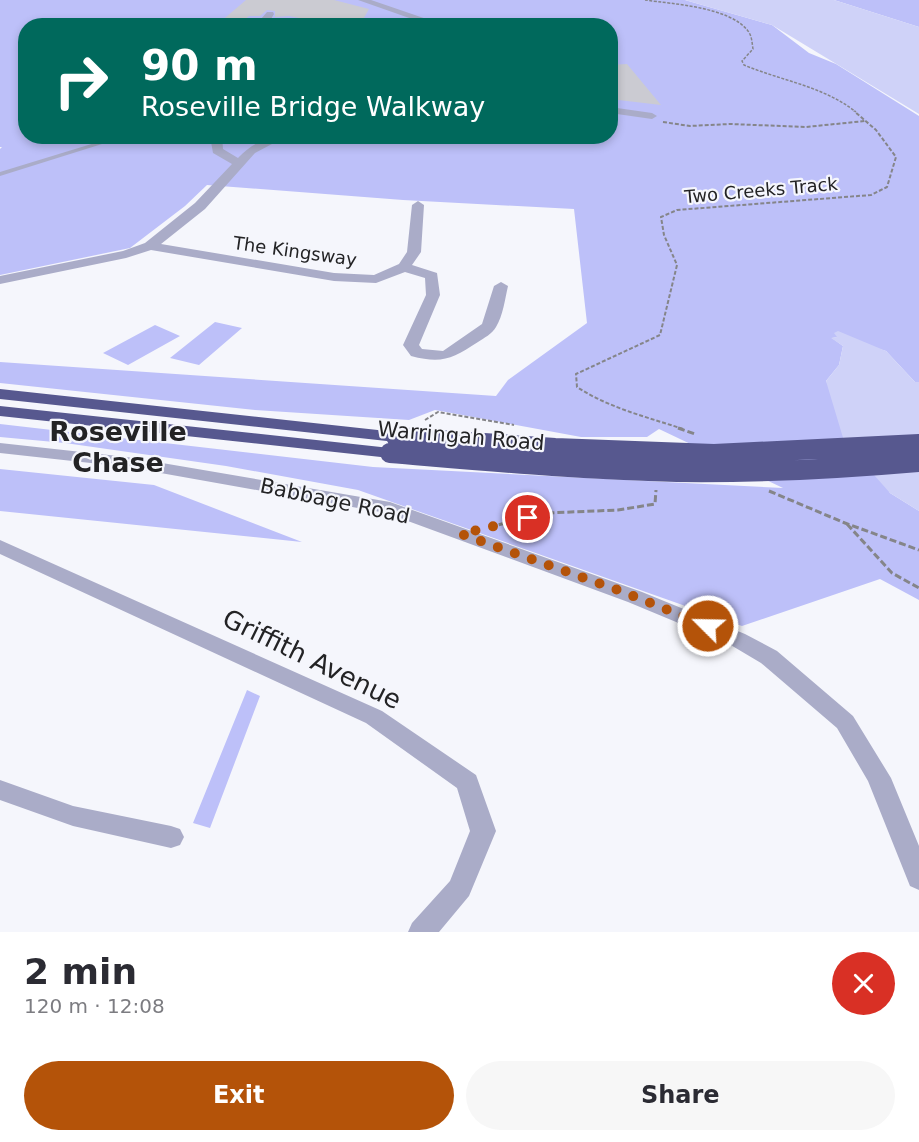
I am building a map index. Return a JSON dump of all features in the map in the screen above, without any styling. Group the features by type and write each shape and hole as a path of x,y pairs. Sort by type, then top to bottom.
{"highway":[{"name":"Warringah Road","path":"0,394 548,467 645,471 838,468 919,462"},
{"name":"Warringah Road","path":"0,411 393,445 653,453 777,452 919,444"}],"street":[{"path":"362,0 418,18"},
{"path":"267,18 270,14"},
{"path":"618,111 649,115"},
{"path":"217,144 218,151 239,163"},
{"path":"0,280 126,254 150,246 200,206 251,151 265,144"},
{"path":"418,205 414,252 405,267 432,276 433,295 411,345 417,353 433,356 447,355 480,334 489,326 501,286"},
{"name":"The Kingsway","path":"150,246 356,279 376,279 405,267"},
{"path":"0,292 51,281 63,272 61,266"},
{"name":"Babbage Road","path":"0,448 127,462 390,508 669,610 737,639 769,657 845,722 879,778 919,878"},
{"name":"Griffith Avenue","path":"0,546 374,717 467,782 483,831 460,888 422,932"},
{"path":"0,790 74,816 171,837"}],"lane":[{"path":"0,174 97,144"}],"path":[{"name":"Two Creeks Track","path":"645,0 722,14 740,22 749,31 753,49 742,61 744,65 795,81 833,97 862,116 884,135 896,157 887,187 871,195 677,210 661,217 664,235 677,265 660,335 576,374 577,387 591,398 671,424 703,438"},
{"path":"649,115 664,122 690,126 730,124 806,127 866,121"},
{"path":"764,488 845,523 919,550"},
{"path":"461,534 548,513 618,510 655,504"},
{"path":"845,523 892,573 919,588"}],"shaded area":[{"path":"0,0 685,0 772,25 809,53 836,64 919,116 919,382 915,382 886,351 838,337 832,338 843,346 839,365 826,381 890,493 919,511 919,600 880,579 742,626 358,490 226,466 65,443 0,437 0,424 373,467 783,488 659,429 647,437 581,437 435,410 409,420 255,410 0,383 0,362 496,396 508,380 587,323 574,209 403,200 207,185 185,206 130,248 0,275 0,149 2,147 0,147"},
{"path":"685,0 834,0 919,27 919,114 772,25"},
{"path":"834,0 919,0 919,27"},
{"path":"215,322 242,328 199,365 170,358"},
{"path":"155,325 180,336 128,365 103,353"},
{"path":"838,331 886,351 915,382 919,382 919,511 890,493 844,441 826,381 839,365 843,346 831,338 837,337 834,333"},
{"path":"0,469 154,485 302,542 0,511"},
{"path":"247,690 260,696 210,828 193,823"}],"building":[{"path":"246,0 334,0 369,9 364,18 275,17 275,11 267,10 260,16 225,18"},
{"path":"627,64 661,105 618,100 618,65"}],"district":[{"name":"Roseville Chase","path":"118,446"}],"route":[{"path":"528,518 461,534 618,590 708,626"}]}
